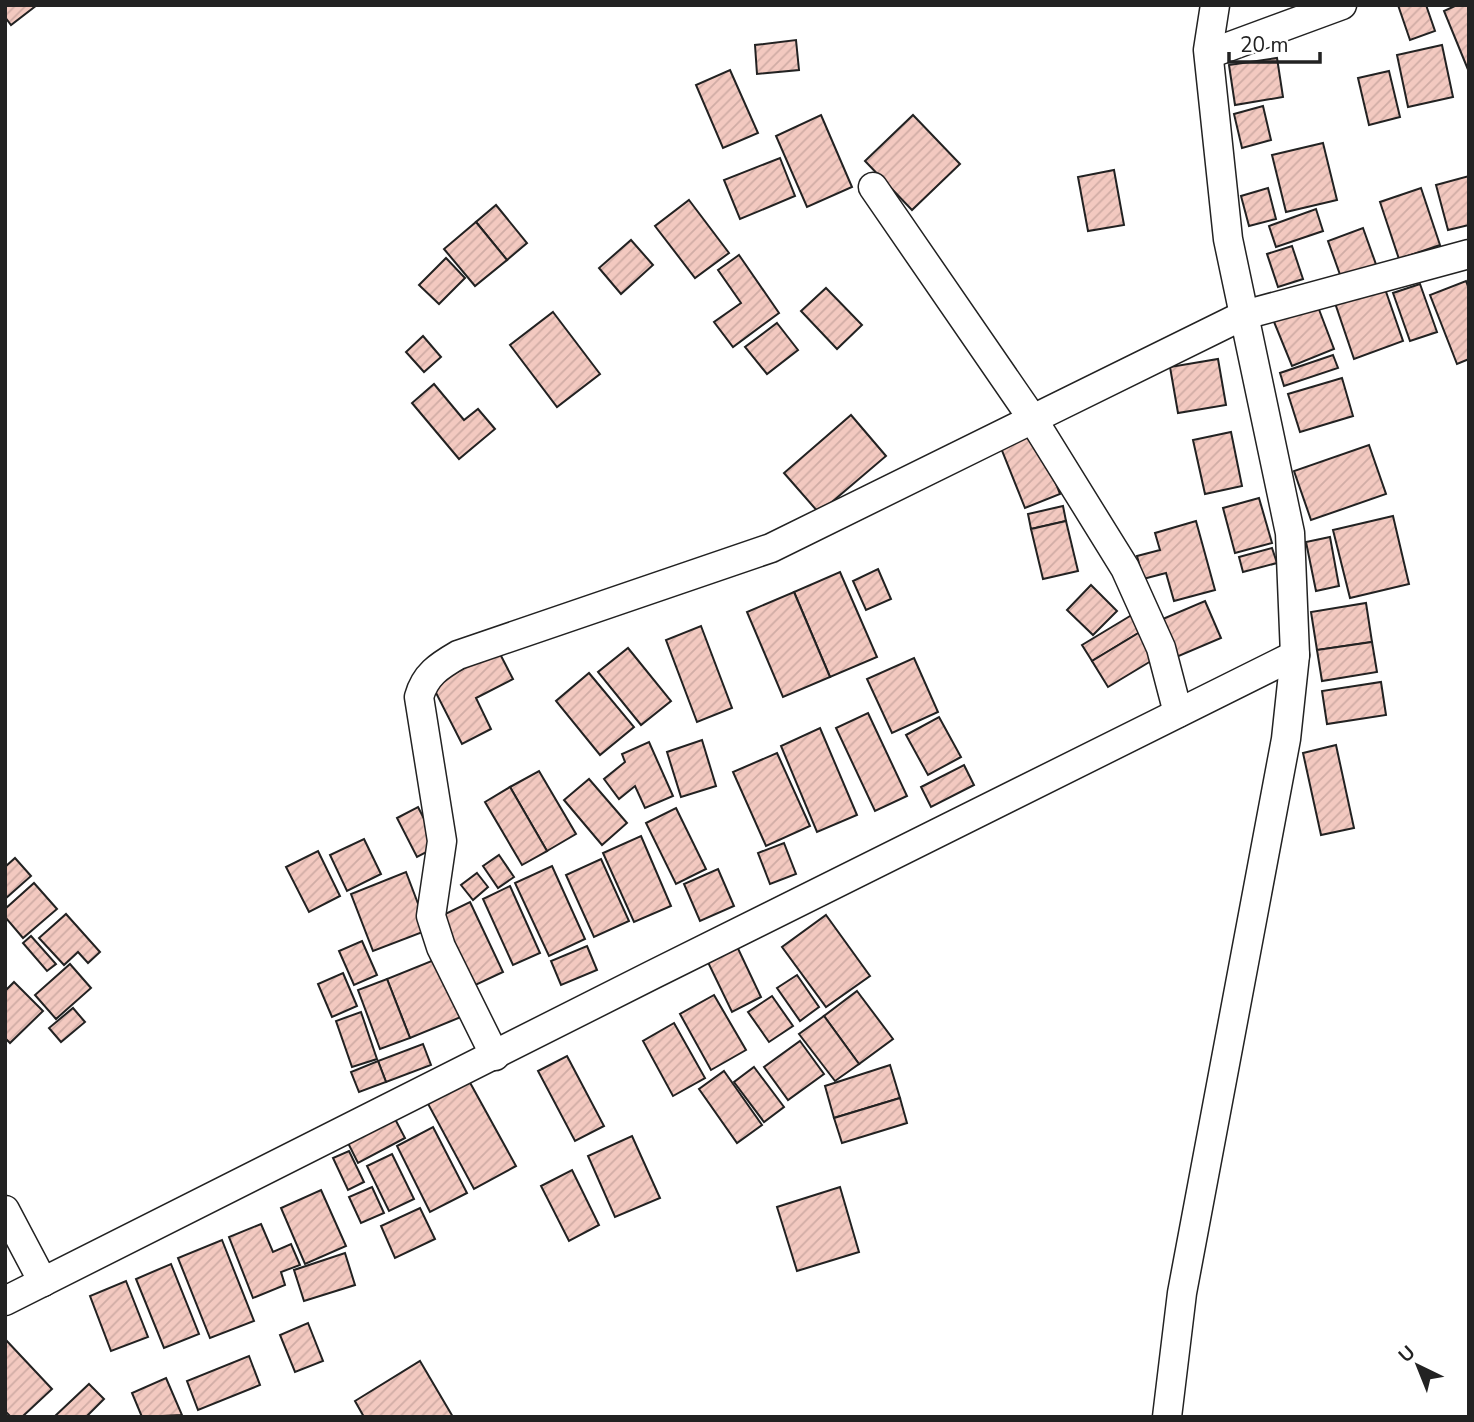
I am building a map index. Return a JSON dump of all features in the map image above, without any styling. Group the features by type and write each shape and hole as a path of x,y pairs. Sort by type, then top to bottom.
{"street":[{"path":"1167,1417 1182,1293 1286,739 1295,655 1290,533 1228,239 1209,54 1215,5"},
{"path":"1209,54 1342,5"},
{"path":"873,187 1032,418 1125,568 1161,648 1178,713"},
{"path":"495,1056 441,947 431,916 431,899 442,841 419,697 423,683 437,667 458,654 771,548 1244,315 1469,254"},
{"path":"5,1301 495,1056 853,872 1295,655"},
{"path":"5,1210 43,1282"}],"building":[{"path":"5,5 37,5 11,25 5,17"},
{"path":"1398,5 1426,5 1435,31 1410,40"},
{"path":"1457,5 1469,5 1469,72 1444,11"},
{"path":"796,40 799,70 757,74 755,45"},
{"path":"1442,45 1453,97 1408,107 1397,55"},
{"path":"1277,58 1283,97 1235,105 1229,65"},
{"path":"730,70 758,133 723,148 696,85"},
{"path":"1389,71 1400,117 1369,125 1358,78"},
{"path":"1263,106 1271,140 1242,148 1234,114"},
{"path":"821,115 852,187 807,207 776,136"},
{"path":"913,115 960,164 912,210 865,161"},
{"path":"1323,143 1337,200 1286,212 1272,155"},
{"path":"780,158 795,196 740,219 724,180"},
{"path":"1114,170 1124,225 1088,231 1078,177"},
{"path":"1469,176 1469,225 1448,230 1436,185"},
{"path":"1268,188 1276,219 1249,226 1241,196"},
{"path":"1421,188 1440,245 1399,259 1380,202"},
{"path":"689,200 729,253 695,278 655,226"},
{"path":"496,205 527,243 507,260 476,222"},
{"path":"1316,209 1323,231 1276,247 1269,226"},
{"path":"476,222 507,260 475,286 444,249"},
{"path":"1363,228 1378,270 1343,283 1328,241"},
{"path":"631,240 653,265 621,294 599,268"},
{"path":"1292,246 1303,279 1278,287 1267,254"},
{"path":"739,255 779,313 733,347 714,322 741,303 718,270"},
{"path":"446,258 465,278 439,304 419,285"},
{"path":"1466,281 1469,289 1469,359 1457,364 1430,295"},
{"path":"1383,283 1403,341 1354,359 1334,300"},
{"path":"1420,284 1437,332 1410,341 1393,293"},
{"path":"826,288 862,325 837,349 801,311"},
{"path":"1315,299 1334,349 1292,366 1272,317"},
{"path":"553,312 600,374 557,407 510,345"},
{"path":"777,323 798,350 767,374 745,347"},
{"path":"423,336 441,357 424,372 406,352"},
{"path":"1333,355 1338,368 1284,386 1280,373"},
{"path":"1218,359 1226,405 1178,413 1170,367"},
{"path":"1342,378 1353,416 1300,432 1288,394"},
{"path":"434,384 464,420 478,409 495,429 459,459 412,403"},
{"path":"851,415 886,456 819,513 784,473"},
{"path":"1231,432 1242,486 1205,494 1193,440"},
{"path":"1036,433 1060,494 1025,508 1001,448"},
{"path":"1369,445 1386,494 1311,520 1294,471"},
{"path":"1259,498 1272,543 1235,553 1223,508"},
{"path":"1063,506 1066,521 1031,529 1028,514"},
{"path":"1393,516 1409,584 1350,598 1333,530"},
{"path":"1066,521 1078,571 1043,579 1031,529"},
{"path":"1196,521 1215,590 1174,601 1166,573 1143,579 1137,556 1160,550 1155,533"},
{"path":"1330,537 1339,586 1316,591 1306,542"},
{"path":"1272,548 1277,563 1243,572 1239,557"},
{"path":"878,569 891,599 866,610 853,581"},
{"path":"840,572 877,657 830,677 794,592"},
{"path":"1091,585 1117,611 1093,635 1067,610"},
{"path":"794,592 830,677 783,697 747,612"},
{"path":"1205,601 1221,638 1174,658 1158,621"},
{"path":"1366,603 1372,642 1317,650 1311,612"},
{"path":"1135,613 1145,629 1092,661 1082,645"},
{"path":"701,626 732,708 697,722 666,640"},
{"path":"1145,629 1161,655 1108,687 1092,661"},
{"path":"1372,642 1377,672 1322,681 1317,650"},
{"path":"628,648 671,701 641,725 598,672"},
{"path":"498,650 513,679 476,698 491,729 462,744 432,685"},
{"path":"914,658 938,712 892,733 867,679"},
{"path":"589,673 634,727 600,755 556,701"},
{"path":"1381,682 1386,715 1327,724 1322,691"},
{"path":"868,713 907,796 875,811 836,728"},
{"path":"939,717 961,757 928,775 906,735"},
{"path":"820,728 857,815 817,832 781,746"},
{"path":"702,740 716,786 681,797 667,752"},
{"path":"649,742 673,796 645,808 635,786 619,799 604,779 625,762 622,754"},
{"path":"1336,745 1354,828 1321,835 1303,753"},
{"path":"777,753 810,826 766,846 733,772"},
{"path":"964,765 974,785 931,807 921,787"},
{"path":"539,771 576,834 547,851 510,787"},
{"path":"589,779 627,823 602,845 564,800"},
{"path":"510,787 547,851 522,865 485,802"},
{"path":"418,807 438,846 417,857 397,818"},
{"path":"676,808 706,869 676,884 646,823"},
{"path":"641,836 671,906 634,922 603,853"},
{"path":"364,839 381,874 347,891 330,855"},
{"path":"784,843 796,874 770,884 758,853"},
{"path":"318,851 340,896 309,912 286,867"},
{"path":"499,855 514,877 498,888 483,866"},
{"path":"15,858 31,876 5,899 5,867"},
{"path":"601,859 629,921 594,937 566,875"},
{"path":"552,866 585,939 549,956 515,883"},
{"path":"718,869 734,906 700,921 684,884"},
{"path":"406,872 428,930 373,951 351,894"},
{"path":"477,873 488,887 473,900 461,885"},
{"path":"34,883 57,909 23,938 5,917 5,909"},
{"path":"510,886 540,953 513,965 483,899"},
{"path":"470,902 503,972 469,988 435,919"},
{"path":"66,914 100,952 88,963 78,952 64,965 39,938"},
{"path":"826,915 870,976 826,1007 782,947"},
{"path":"31,936 56,964 47,971 23,943"},
{"path":"733,938 761,997 732,1012 703,952"},
{"path":"362,941 377,975 354,985 339,951"},
{"path":"587,946 597,970 561,985 551,961"},
{"path":"439,958 461,1017 410,1038 387,979"},
{"path":"70,964 91,988 56,1019 35,995"},
{"path":"343,973 357,1006 332,1017 318,984"},
{"path":"797,975 819,1007 800,1021 777,988"},
{"path":"387,979 410,1038 380,1049 358,990"},
{"path":"14,982 43,1011 10,1043 5,1038 5,991"},
{"path":"857,991 893,1039 859,1064 824,1016"},
{"path":"714,995 746,1050 711,1070 680,1014"},
{"path":"772,996 793,1026 769,1042 748,1012"},
{"path":"73,1008 85,1022 61,1042 49,1028"},
{"path":"361,1012 377,1059 352,1067 336,1021"},
{"path":"824,1016 859,1064 835,1081 799,1034"},
{"path":"674,1023 705,1078 673,1096 643,1041"},
{"path":"800,1041 824,1074 788,1100 764,1067"},
{"path":"423,1044 431,1065 386,1082 378,1061"},
{"path":"567,1056 604,1126 575,1141 538,1071"},
{"path":"378,1061 386,1082 359,1092 351,1072"},
{"path":"890,1065 900,1098 834,1118 825,1086"},
{"path":"754,1067 784,1107 764,1122 734,1082"},
{"path":"724,1071 762,1125 737,1143 699,1089"},
{"path":"468,1079 516,1166 474,1189 427,1102"},
{"path":"900,1098 907,1123 842,1143 834,1118"},
{"path":"394,1117 405,1138 358,1163 347,1141"},
{"path":"433,1127 467,1193 430,1212 397,1146"},
{"path":"632,1136 660,1198 615,1217 588,1156"},
{"path":"349,1151 364,1182 348,1190 333,1158"},
{"path":"392,1154 414,1199 389,1211 367,1166"},
{"path":"572,1170 599,1225 569,1241 541,1186"},
{"path":"372,1187 384,1213 361,1223 349,1197"},
{"path":"840,1187 859,1252 797,1271 777,1207"},
{"path":"321,1190 346,1246 305,1264 281,1208"},
{"path":"420,1208 435,1239 395,1258 381,1226"},
{"path":"261,1224 273,1252 291,1244 300,1265 281,1272 285,1285 253,1298 229,1237"},
{"path":"222,1240 254,1321 210,1338 178,1258"},
{"path":"345,1253 355,1285 304,1301 294,1270"},
{"path":"171,1264 199,1334 164,1348 136,1279"},
{"path":"126,1281 148,1337 111,1351 90,1296"},
{"path":"308,1323 323,1361 295,1372 280,1335"},
{"path":"5,1339 52,1389 22,1417 11,1417 5,1411"},
{"path":"249,1356 260,1385 198,1410 187,1381"},
{"path":"420,1361 453,1417 364,1417 355,1401"},
{"path":"166,1378 182,1415 142,1417 132,1393"},
{"path":"89,1384 104,1399 86,1417 54,1417"}]}
